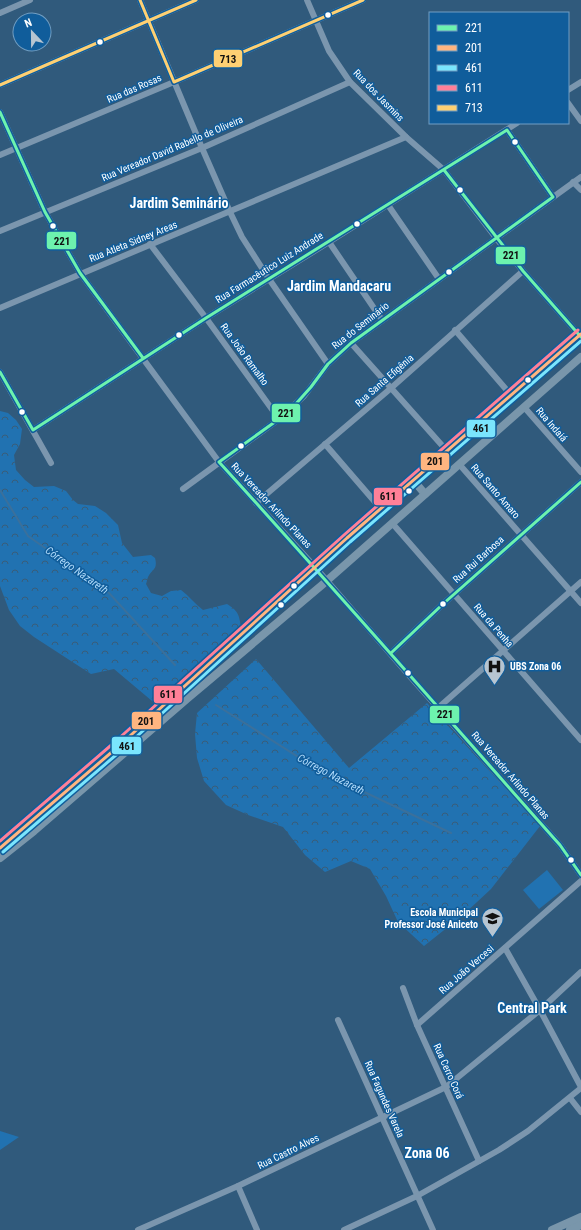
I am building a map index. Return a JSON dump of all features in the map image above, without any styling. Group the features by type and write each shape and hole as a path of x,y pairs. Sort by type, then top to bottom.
{"main road":[{"path":"0,848 182,690 315,567 581,335"},
{"path":"0,858 34,831 327,580 581,357"},
{"path":"414,481 425,494"},
{"path":"552,1230 581,1217"},
{"path":"570,1230 581,1225"}],"street":[{"path":"0,13 30,0"},
{"path":"140,0 202,148 242,237 328,364"},
{"path":"0,85 196,0"},
{"name":"Rua dos Jasmins","path":"307,0 329,51 350,82 406,137 444,170 523,271 581,335"},
{"name":"Rua das Rosas","path":"0,155 363,0"},
{"name":"Rua Vereador David Rabello de Oliveira","path":"0,231 202,148 350,82"},
{"path":"569,89 581,82"},
{"path":"569,103 581,121"},
{"name":"Rua Vereador Arlindo Planas","path":"0,112 45,212 80,273 219,462 327,580 560,845 581,875"},
{"name":"Rua Farmacêutico Luiz Andrade","path":"33,430 206,318 516,124"},
{"path":"507,130 553,197"},
{"name":"Rua Atleta Sidney Areas","path":"0,308 80,273 230,212 406,137"},
{"name":"Rua do Seminário","path":"183,489 279,419 304,396 328,364 351,343 581,177"},
{"path":"574,182 581,190"},
{"path":"388,205 439,279"},
{"path":"329,242 382,320"},
{"name":"Rua João Ramalho","path":"150,244 279,419"},
{"name":"Rua Santa Efigênia","path":"256,503 390,389 523,271"},
{"path":"456,330 511,395"},
{"path":"351,343 390,389 447,451"},
{"path":"0,372 51,463"},
{"name":"Rua Indaiá","path":"524,407 581,472"},
{"path":"325,444 381,509"},
{"name":"Rua Santo Amaro","path":"459,464 581,603"},
{"name":"Rua Rui Barbosa","path":"391,653 454,594 581,482"},
{"name":"Rua da Penha","path":"392,523 581,740"},
{"path":"438,708 581,582"},
{"name":"Rua João Vercesi","path":"417,1025 581,881"},
{"path":"344,1230 418,1196 499,1150 528,1131 570,1098 581,1087 505,948"},
{"name":"Rua Castro Alves","path":"138,1230 238,1186 446,1087 540,1010 581,972"},
{"name":"Rua Cerro Corá","path":"403,988 417,1025 479,1161"},
{"name":"Rua Fagundes Varela","path":"338,1020 433,1230"},
{"path":"570,1098 581,1112"},
{"path":"238,1186 257,1230"}],"green space":[{"path":"0,411 8,413 16,420 22,429 20,444 14,455 16,470 25,480 34,487 54,486 66,491 78,504 95,506 106,513 118,525 122,543 133,557 151,555 155,558 156,565 148,577 146,584 151,593 162,596 171,591 181,590 203,610 227,604 237,613 240,619 241,627 233,637 158,706 114,669 91,674 34,637 20,626 9,610 0,586"},
{"path":"256,659 349,768 427,703 540,826 491,889 463,915 424,946 398,922 386,896 370,869 351,861 325,872 305,855 283,827 248,815 226,805 204,781 197,758 195,734 197,713"},
{"path":"547,870 563,890 539,909 523,890"},
{"path":"0,1131 19,1137 0,1150"}],"waterway":[{"name":"Córrego Nazareth","path":"0,490 28,536 109,593 175,665"},
{"name":"Córrego Nazareth","path":"216,705 322,772 451,833"}],"transit line":[{"name":"713","path":"140,0 174,82 363,0"},
{"name":"713","path":"0,85 196,0"},
{"name":"221","path":"0,112 45,212 80,273 143,358"},
{"name":"221","path":"0,372 33,430 206,318 507,130 553,197 351,343 328,364 311,387 294,406 279,419 219,462 560,845 581,875"},
{"name":"221","path":"444,170 523,271 581,337"},
{"name":"611","path":"0,841 116,741 344,535 578,330"},
{"name":"201","path":"0,848 120,745 347,538 581,334"},
{"name":"461","path":"3,852 123,749 350,542 581,341"},
{"name":"221","path":"391,653 443,604 581,482"}],"place":[{"name":"UBS Zona 06","path":"495,686"},
{"name":"Escola Municipal Professor José Aniceto","path":"493,938"}],"district":[{"name":"Jardim Seminário","path":"179,203"},
{"name":"Jardim Mandacaru","path":"339,286"},
{"name":"Central Park","path":"532,1008"},
{"name":"Zona 06","path":"427,1153"}]}
